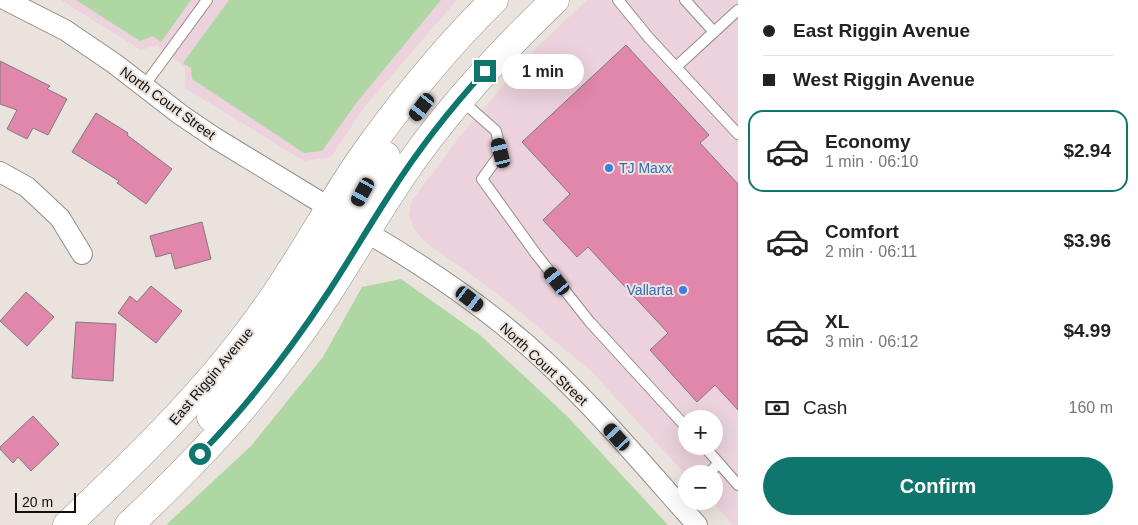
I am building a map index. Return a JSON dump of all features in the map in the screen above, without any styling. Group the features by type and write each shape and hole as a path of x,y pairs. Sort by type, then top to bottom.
{"main road":[{"name":"East Riggin Avenue","path":"67,525 148,448 222,367 288,277 359,163 398,110 456,40 494,0"},
{"path":"366,232 356,221 355,207 371,178 406,128 464,56 502,0"},
{"path":"129,525 223,430 266,379 306,326 415,157 459,99 516,38 555,0"},
{"path":"161,494 193,441 283,324 336,243 340,236 338,220 330,208"}],"street":[{"name":"North Court Street","path":"6,0 65,30 144,86 181,115 230,148 330,208"},
{"path":"0,172 26,188 60,218 82,254"},
{"name":"North Court Street","path":"366,232 443,280 476,304 532,350 678,494"},
{"name":"North Court Street","path":"688,510 697,525"}],"lane":[{"path":"144,86 207,0"},
{"path":"618,0 738,134"},
{"path":"685,0 714,32"},
{"path":"676,67 738,10"},
{"path":"459,99 496,131 501,153 482,179 536,254 589,321 678,418"},
{"path":"712,455 738,485"}],"shaded area":[{"path":"61,0 457,0 365,106 331,157 304,161 185,88 185,67 157,45 141,50"},
{"path":"587,0 738,0 738,525 733,525 719,510 723,510 723,465 678,466 591,371 502,297 424,241 413,227 409,215 411,202 460,136 534,50"}],"green space":[{"path":"76,0 191,0 161,42 153,36 140,41"},
{"path":"229,0 441,0 357,102 322,151 304,153 192,79 191,68 183,63"},
{"path":"401,279 480,335 568,417 668,525 166,525 251,446 323,357 362,287"}],"building":[{"path":"626,45 709,135 700,143 738,184 738,410 715,385 697,402 650,350 668,333 588,247 577,257 543,220 570,194 522,142"},
{"path":"0,61 50,86 47,89 67,99 48,135 33,128 27,139 7,129 17,110 0,104"},
{"path":"96,113 128,133 127,135 172,169 146,204 117,183 119,181 72,152"},
{"path":"202,222 211,259 175,269 171,253 156,257 150,236"},
{"path":"151,286 182,311 156,343 118,313 130,296 137,302"},
{"path":"26,292 54,317 27,346 0,321"},
{"path":"76,322 116,324 113,381 72,378"},
{"path":"33,416 59,444 31,471 18,457 13,463 0,447"}],"place":[{"name":"TJ Maxx","path":"609,168"},
{"name":"Vallarta","path":"683,290"}],"route":[{"path":"200,454 252,397 306,326 415,157 459,99 485,71"}]}
